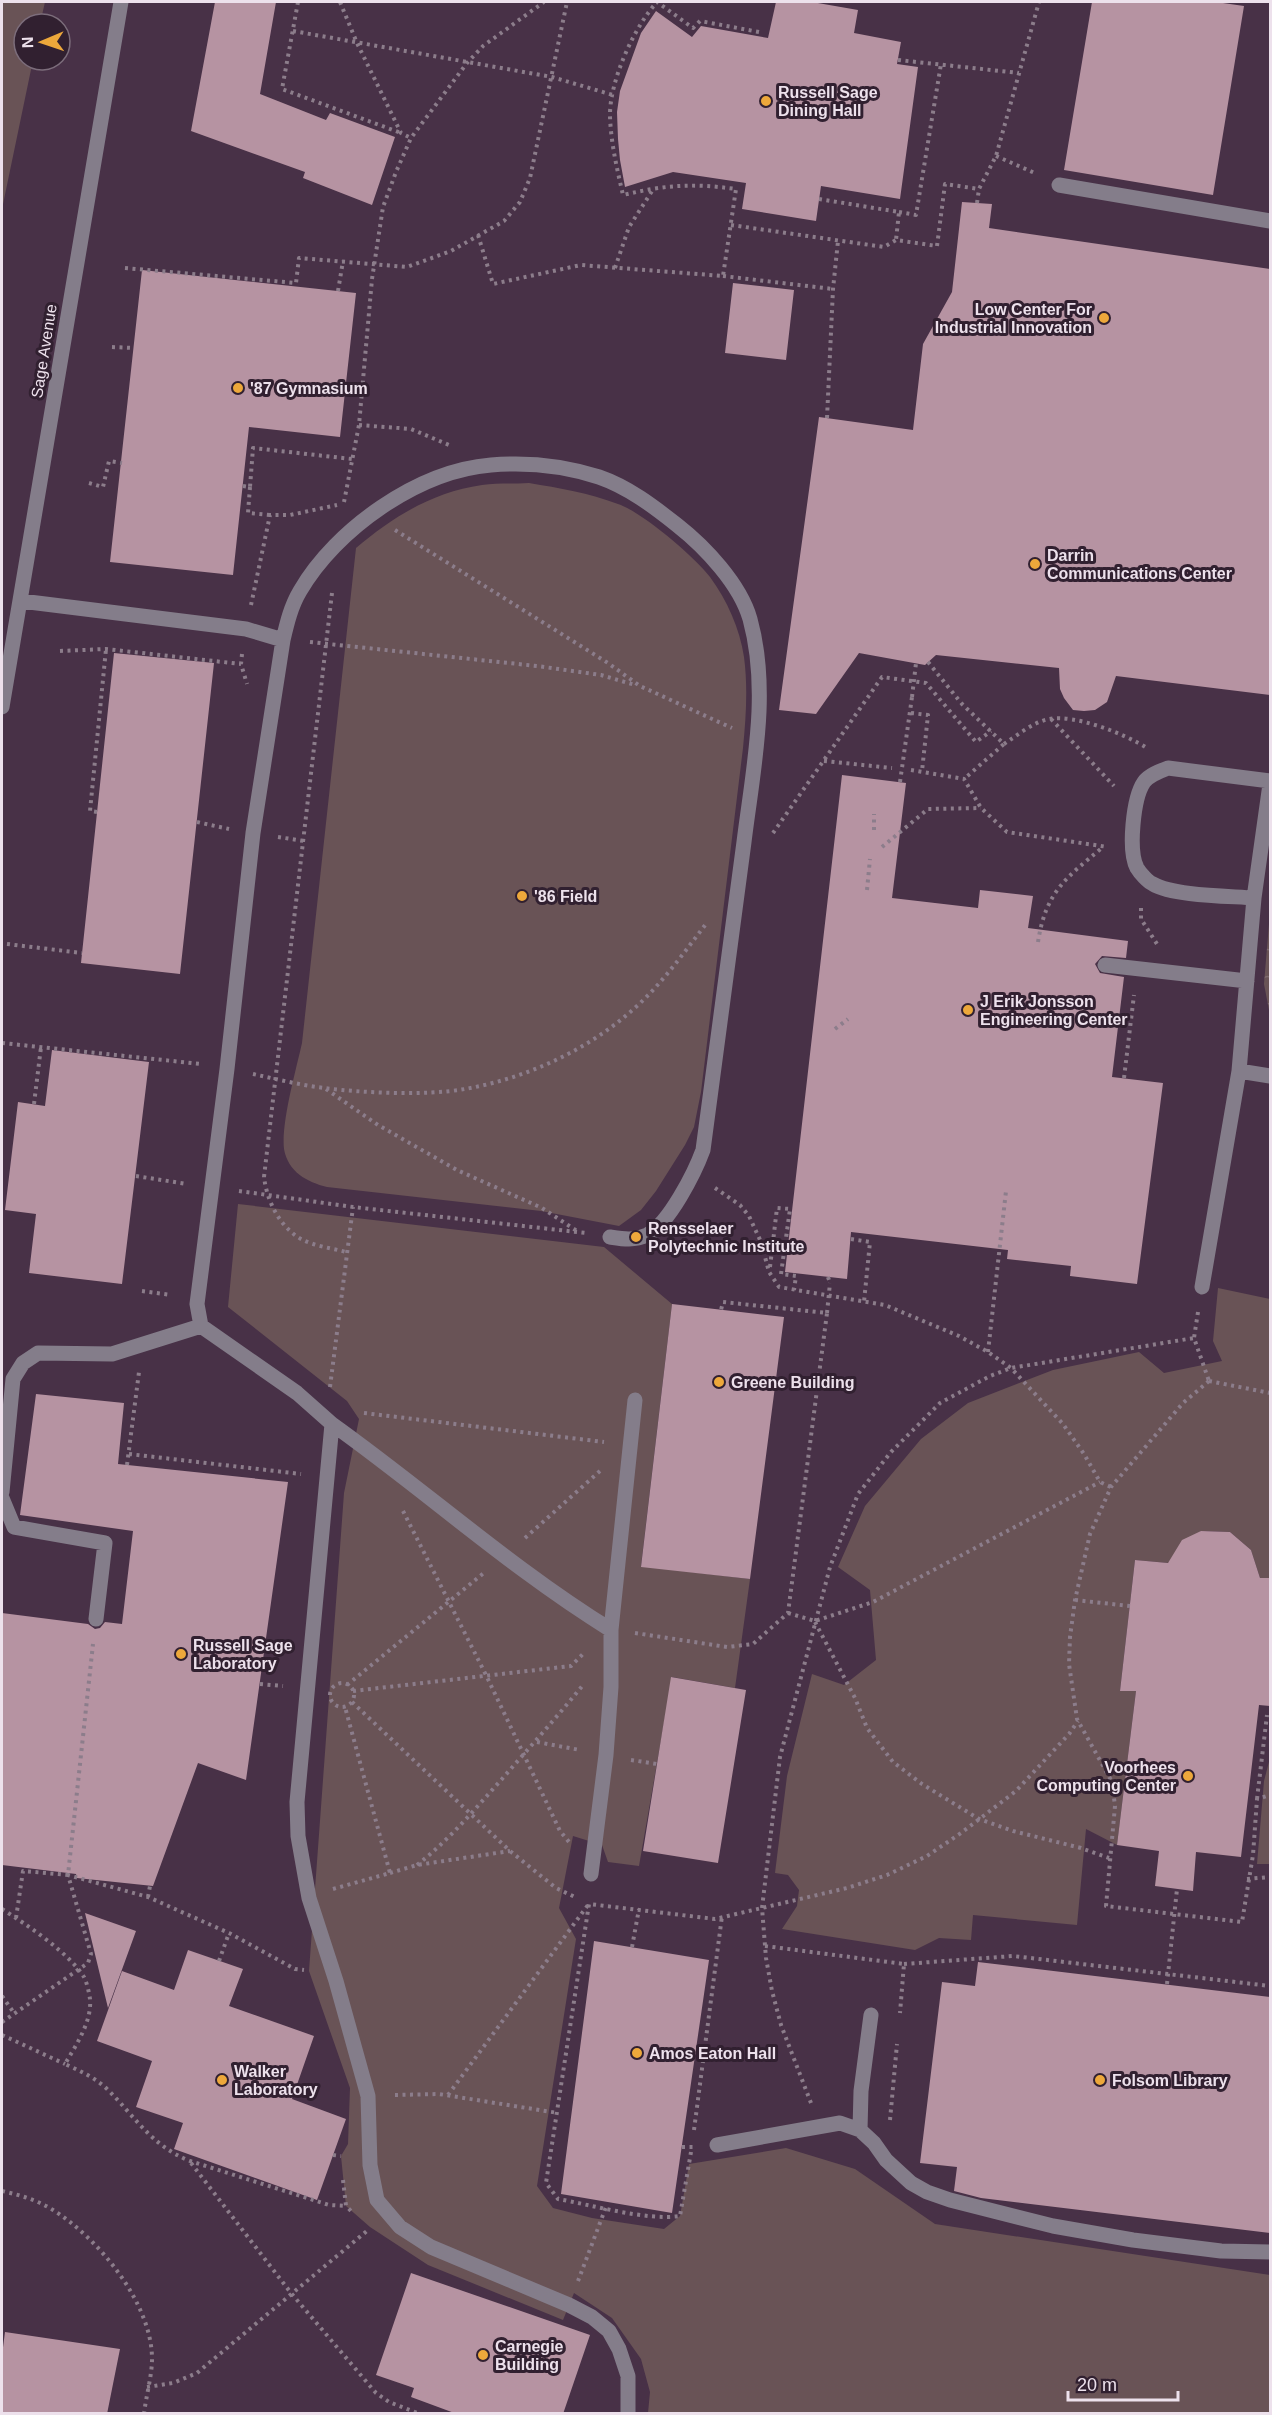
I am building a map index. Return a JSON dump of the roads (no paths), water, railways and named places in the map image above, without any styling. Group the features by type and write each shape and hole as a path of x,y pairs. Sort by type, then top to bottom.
{"street":[{"name":"Sage Avenue","path":"2,707 121,2"},
{"path":"1059,185 1270,221"},
{"path":"610,1237 628,1240 648,1235 663,1221 695,1174 703,1150 757,740 760,689 757,652 749,616 730,580 702,544 649,503 600,477 559,468 490,465 442,477 402,496 370,515 338,543 313,571 299,592 283,640 253,833 227,1069 197,1304 201,1326 297,1393 332,1424 392,1467 504,1556 569,1604 611,1630"},
{"path":"21,601 246,629 283,640"},
{"path":"1202,1287 1239,1071 1254,898 1270,782 1168,768 1144,782 1136,804 1132,851 1138,869 1153,885 1178,891 1254,898"},
{"path":"1105,965 1247,981"},
{"path":"1239,1071 1270,1076"},
{"path":"2,1492 13,1379 23,1363 38,1353 112,1354 201,1326"},
{"path":"591,1874 606,1755 611,1687 611,1630 635,1400"},
{"path":"332,1424 297,1802 302,1865 309,1898 368,2096 370,2165 377,2200 400,2227 431,2247 569,2305 592,2317 609,2331 619,2349 628,2376 628,2414"},
{"path":"2,1498 14,1527 105,1543 96,1619"},
{"path":"860,2130 861,2091 871,2015"},
{"path":"717,2145 840,2123 860,2130 874,2143 886,2160 911,2183 927,2192 950,2200 1053,2226 1133,2240 1221,2251 1270,2252"}],"place":[{"name":"Russell Sage Dining Hall","path":"766,101"},
{"name":"Low Center For Industrial Innovation","path":"1104,318"},
{"name":"'87 Gymnasium","path":"238,388"},
{"name":"Darrin Communications Center","path":"1035,564"},
{"name":"'86 Field","path":"522,896"},
{"name":"J Erik Jonsson Engineering Center","path":"968,1010"},
{"name":"Rensselaer Polytechnic Institute","path":"636,1237"},
{"name":"Greene Building","path":"719,1382"},
{"name":"Russell Sage Laboratory","path":"181,1654"},
{"name":"Voorhees Computing Center","path":"1188,1776"},
{"name":"Amos Eaton Hall","path":"637,2053"},
{"name":"Walker Laboratory","path":"222,2080"},
{"name":"Folsom Library","path":"1100,2080"},
{"name":"Carnegie Building","path":"483,2355"}]}
